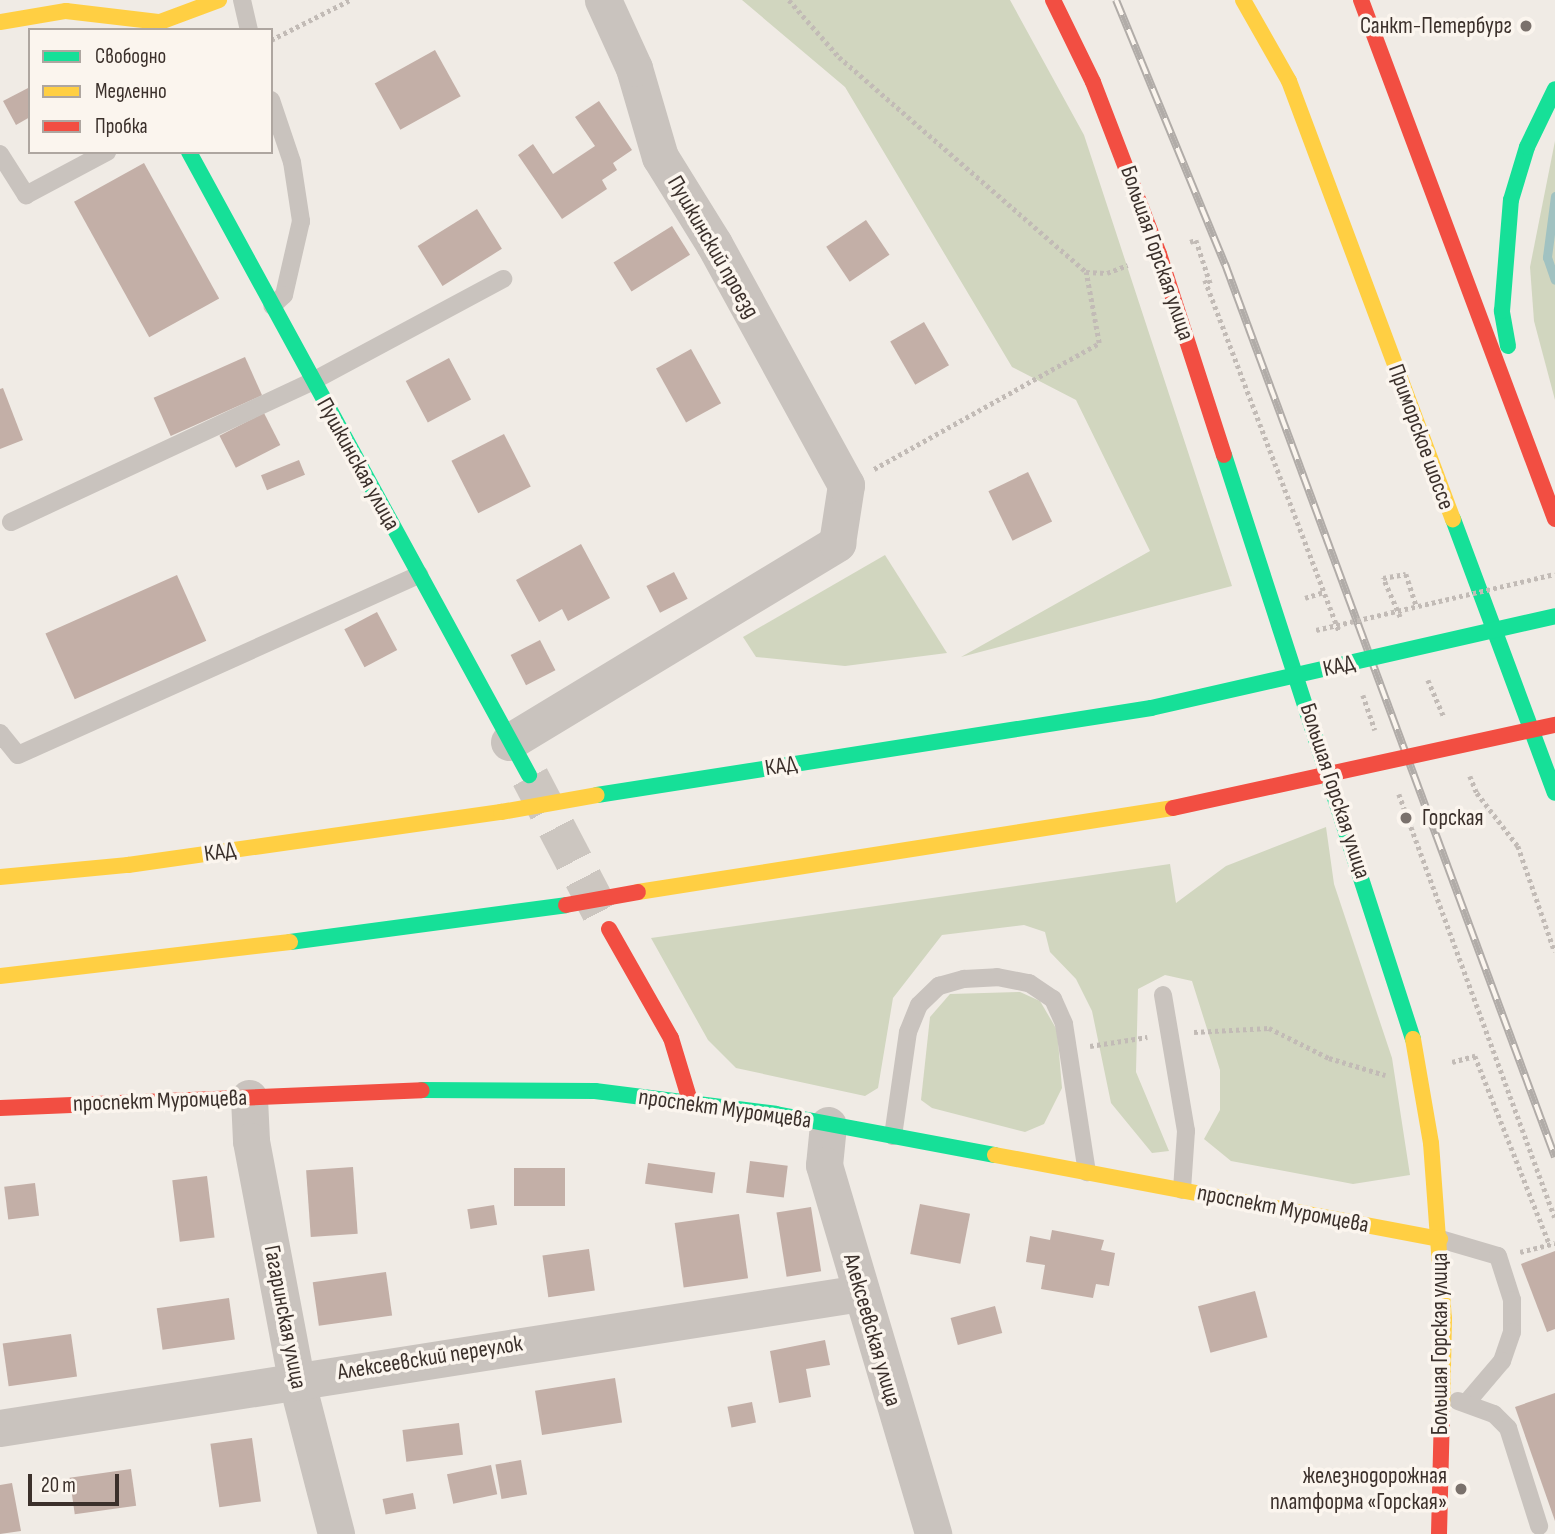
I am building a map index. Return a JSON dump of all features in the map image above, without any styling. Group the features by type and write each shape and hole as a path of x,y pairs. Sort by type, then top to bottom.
{"main road":[{"path":"0,22 67,6 135,25 182,18 219,0"},
{"name":"Большая Горская улица","path":"1053,0 1097,93 1158,254 1377,923 1420,1071 1440,1240 1442,1401 1439,1534"},
{"name":"Приморское шоссе","path":"1243,0 1289,81 1555,793"},
{"path":"1361,0 1555,519"},
{"path":"1530,450 1502,311 1505,248 1511,200 1527,147 1555,89"},
{"name":"Пушкинская улица","path":"190,154 529,775"},
{"name":"КАД","path":"0,877 128,865 501,812 1151,708 1555,616"},
{"path":"0,976 151,961 566,905 1173,808 1555,725"},
{"path":"609,929 671,1038 690,1101"},
{"name":"проспект Муромцева","path":"0,1108 472,1088 594,1091 690,1101 893,1136 1440,1240"}],"street":[{"path":"135,25 171,0"},
{"name":"Пушкинский проезд","path":"603,0 634,68 660,157 714,244 846,485"},
{"path":"509,742 837,543 846,485"},
{"name":"Гагаринская улица","path":"249,1098 251,1141 296,1379 335,1534"},
{"name":"Алексеевская улица","path":"828,1125 824,1165 933,1534"},
{"name":"Алексеевский переулок","path":"0,1428 296,1379 860,1293"}],"lane":[{"path":"242,0 249,28"},
{"path":"272,306 284,295 301,221 292,162 273,106"},
{"path":"0,154 26,195 103,154"},
{"path":"11,522 313,381 503,279"},
{"path":"1530,450 1555,469"},
{"path":"0,733 18,755 419,575"},
{"path":"893,1136 908,1032 919,1005 939,986 964,979 997,977 1029,983 1053,999 1064,1024 1087,1172"},
{"path":"1163,995 1186,1131 1182,1190"},
{"path":"1440,1240 1498,1256 1512,1300 1512,1332 1502,1361 1468,1401"},
{"path":"1442,1401 1468,1401 1494,1414 1508,1429 1539,1526"}],"path":[{"path":"273,39 350,0"},
{"path":"789,0 839,57 1086,272 1107,273 1130,264"},
{"path":"1188,243 1200,273 1212,288"},
{"path":"1203,259 1343,643"},
{"path":"846,485 1099,343 1086,272"},
{"path":"1406,574 1417,607"},
{"path":"1316,630 1555,574"},
{"path":"1305,598 1324,592"},
{"path":"1358,682 1377,734"},
{"path":"1396,785 1555,1217"},
{"path":"1086,1047 1170,1033 1269,1028 1329,1058 1393,1075"},
{"path":"1448,1063 1475,1056 1553,1244 1498,1256"}],"green space":[{"path":"742,0 1010,0 1084,135 1232,586 961,657 1150,551 1076,400 1012,367 845,87"},
{"path":"1555,141 1555,400 1534,321 1530,267"},
{"path":"885,555 947,653 845,666 756,657 743,637"},
{"path":"1326,827 1334,884 1392,1058 1410,1175 1353,1184 1231,1161 1204,1139 1220,1110 1220,1070 1192,981 1165,975 1138,989 1136,1072 1169,1151 1152,1153 1111,1103 1092,1011 1076,979 1050,952 1045,932 1024,925 942,935 893,998 878,1088 865,1096 736,1068 708,1040 651,938 1170,864 1176,903 1226,866"},
{"path":"1020,992 1040,1001 1057,1030 1062,1088 1044,1124 1025,1132 932,1108 921,1100 930,1017 950,994"}],"building":[{"path":"435,50 461,96 400,130 375,83"},
{"path":"28,88 28,118 16,125 3,101"},
{"path":"599,101 632,150 613,163 617,170 602,180 607,189 562,219 518,155 533,144 553,174 595,146 575,117"},
{"path":"144,163 219,299 149,337 74,202"},
{"path":"477,209 502,249 443,286 418,246"},
{"path":"866,220 889,255 850,282 826,247"},
{"path":"672,226 690,255 632,291 613,263"},
{"path":"924,322 949,365 915,385 890,342"},
{"path":"691,349 721,403 686,423 656,368"},
{"path":"245,357 262,395 171,436 154,398"},
{"path":"449,358 471,399 428,423 406,381"},
{"path":"3,388 23,440 0,449 0,389"},
{"path":"264,413 280,445 236,468 219,436"},
{"path":"504,434 531,487 478,513 451,461"},
{"path":"299,460 305,475 267,490 261,475"},
{"path":"1028,472 1052,521 1013,541 988,491"},
{"path":"581,544 610,598 568,621 562,609 539,622 516,580"},
{"path":"674,572 688,599 660,613 646,586"},
{"path":"177,575 206,641 75,699 45,634"},
{"path":"377,612 397,650 365,667 344,629"},
{"path":"540,640 555,670 526,685 511,655"},
{"path":"750,1161 788,1166 784,1197 746,1193"},
{"path":"648,1163 715,1172 712,1193 645,1184"},
{"path":"353,1167 358,1234 311,1237 306,1170"},
{"path":"514,1168 565,1168 565,1206 514,1206"},
{"path":"207,1176 215,1238 180,1242 172,1180"},
{"path":"35,1183 39,1216 8,1220 4,1187"},
{"path":"920,1204 970,1214 960,1264 910,1254"},
{"path":"494,1205 497,1225 470,1229 467,1209"},
{"path":"811,1207 821,1271 787,1277 776,1212"},
{"path":"739,1214 748,1278 684,1287 675,1223"},
{"path":"1052,1230 1104,1240 1101,1250 1115,1253 1109,1286 1096,1284 1093,1298 1041,1289 1045,1265 1026,1262 1030,1236 1050,1240"},
{"path":"589,1249 595,1291 548,1297 542,1256"},
{"path":"1555,1251 1555,1329 1547,1332 1521,1264"},
{"path":"386,1272 392,1316 319,1326 313,1282"},
{"path":"1255,1291 1267,1337 1210,1353 1198,1306"},
{"path":"229,1298 235,1340 163,1350 157,1308"},
{"path":"995,1306 1002,1333 958,1345 951,1318"},
{"path":"71,1334 77,1377 9,1386 3,1344"},
{"path":"825,1340 830,1365 806,1369 811,1397 779,1403 770,1351"},
{"path":"615,1378 622,1422 542,1435 535,1391"},
{"path":"1555,1393 1555,1521 1515,1407"},
{"path":"752,1402 756,1423 731,1427 727,1407"},
{"path":"459,1423 463,1455 406,1462 402,1430"},
{"path":"252,1438 261,1501 219,1507 210,1444"},
{"path":"521,1460 527,1494 501,1499 495,1465"},
{"path":"491,1465 497,1494 453,1504 447,1474"},
{"path":"131,1469 136,1506 75,1514 70,1478"},
{"path":"12,1483 21,1531 0,1534 0,1485"},
{"path":"413,1493 416,1509 386,1515 383,1499"}],"waterway":[{"path":"1555,196 1547,257 1555,280"}],"tunnel":[{"path":"530,777 609,928"}],"railway":[{"path":"1116,0 1225,264 1555,1157"}],"traffic: fast":[{"path":"1508,346 1502,311 1511,200 1527,147 1555,89"},
{"path":"190,154 529,775"},
{"path":"1224,455 1413,1039"},
{"path":"1453,519 1555,793"},
{"path":"1151,708 1555,616"},
{"path":"597,795 1151,708"},
{"path":"290,942 566,905"},
{"path":"422,1090 595,1091 776,1114 995,1155"}],"traffic: slow":[{"path":"0,22 66,11 160,22 219,0"},
{"path":"1243,0 1289,81 1453,519"},
{"path":"501,812 597,795"},
{"path":"638,892 1173,808"},
{"path":"0,877 128,865 501,812"},
{"path":"0,976 290,942"},
{"path":"1413,1039 1431,1143 1444,1318 1442,1412"},
{"path":"995,1155 1440,1239"}],"traffic: jam":[{"path":"1053,0 1093,82 1159,254 1224,455"},
{"path":"1361,0 1555,519"},
{"path":"1173,808 1555,725"},
{"path":"566,905 638,892"},
{"path":"609,929 671,1038 690,1101"},
{"path":"0,1108 422,1090"},
{"path":"1439,1534 1442,1412"}],"place":[{"name":"Санкт-Петербург","path":"1526,26"},
{"name":"Горская","path":"1406,818"},
{"name":"железнодорожная платформа «Горская»","path":"1461,1489"}]}
